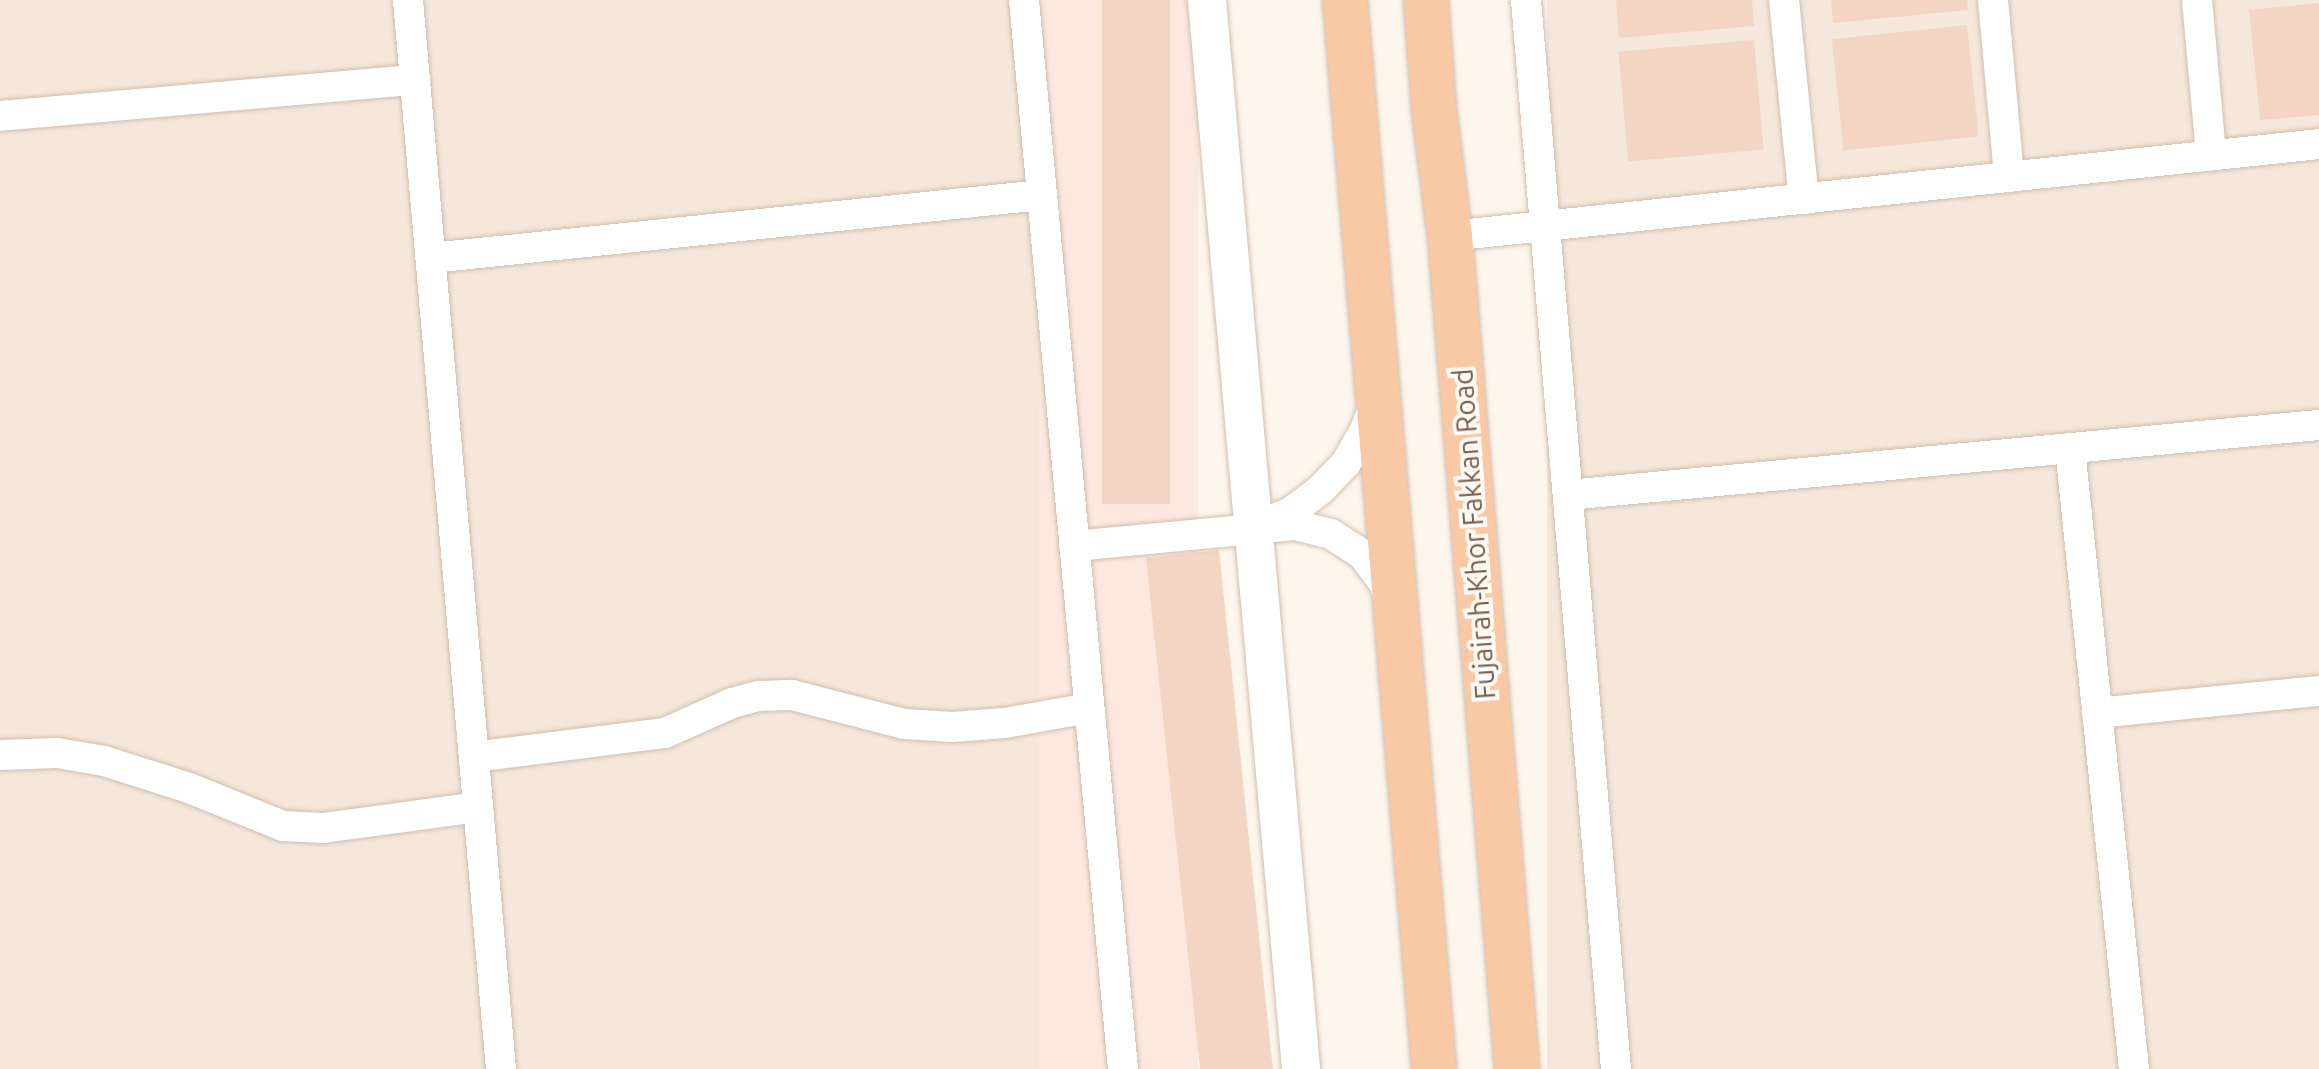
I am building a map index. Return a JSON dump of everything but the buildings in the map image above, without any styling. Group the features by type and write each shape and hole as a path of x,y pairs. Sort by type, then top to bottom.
{"highway":[{"path":"1345,0 1434,1069"},
{"path":"1406,0 1417,72 1434,110"},
{"name":"Fujairah-Khor Fakkan Road","path":"1426,0 1434,110 1450,236 1517,1069"}],"street":[{"path":"408,0 501,1069"},
{"path":"1024,0 1123,1069"},
{"path":"1207,0 1301,1069"},
{"path":"1526,0 1616,1069"},
{"path":"1784,0 1804,199"},
{"path":"1993,0 2009,177"},
{"path":"2197,0 2211,155"},
{"path":"0,116 415,80"},
{"path":"1450,236 2319,144"},
{"path":"431,258 1042,195"},
{"path":"1253,527 1291,512 1329,481 1346,463 1365,430 1377,396"},
{"path":"1568,495 2319,425"},
{"path":"2070,448 2134,1069"},
{"path":"1074,546 1295,525 1331,534 1362,554 1384,583 1396,618"},
{"path":"2097,713 2319,691"},
{"path":"474,757 665,733 732,703 759,696 792,695 904,724 952,727 1005,723 1089,708"},
{"path":"0,755 57,753 104,761 189,788 283,826 323,828 478,807"}],"shaded area":[{"path":"0,0 1039,0 1039,1069 0,1069"},
{"path":"1039,0 1198,0 1198,1069 1039,1069"},
{"path":"1547,0 2319,0 2319,1069 1547,1069"}]}
